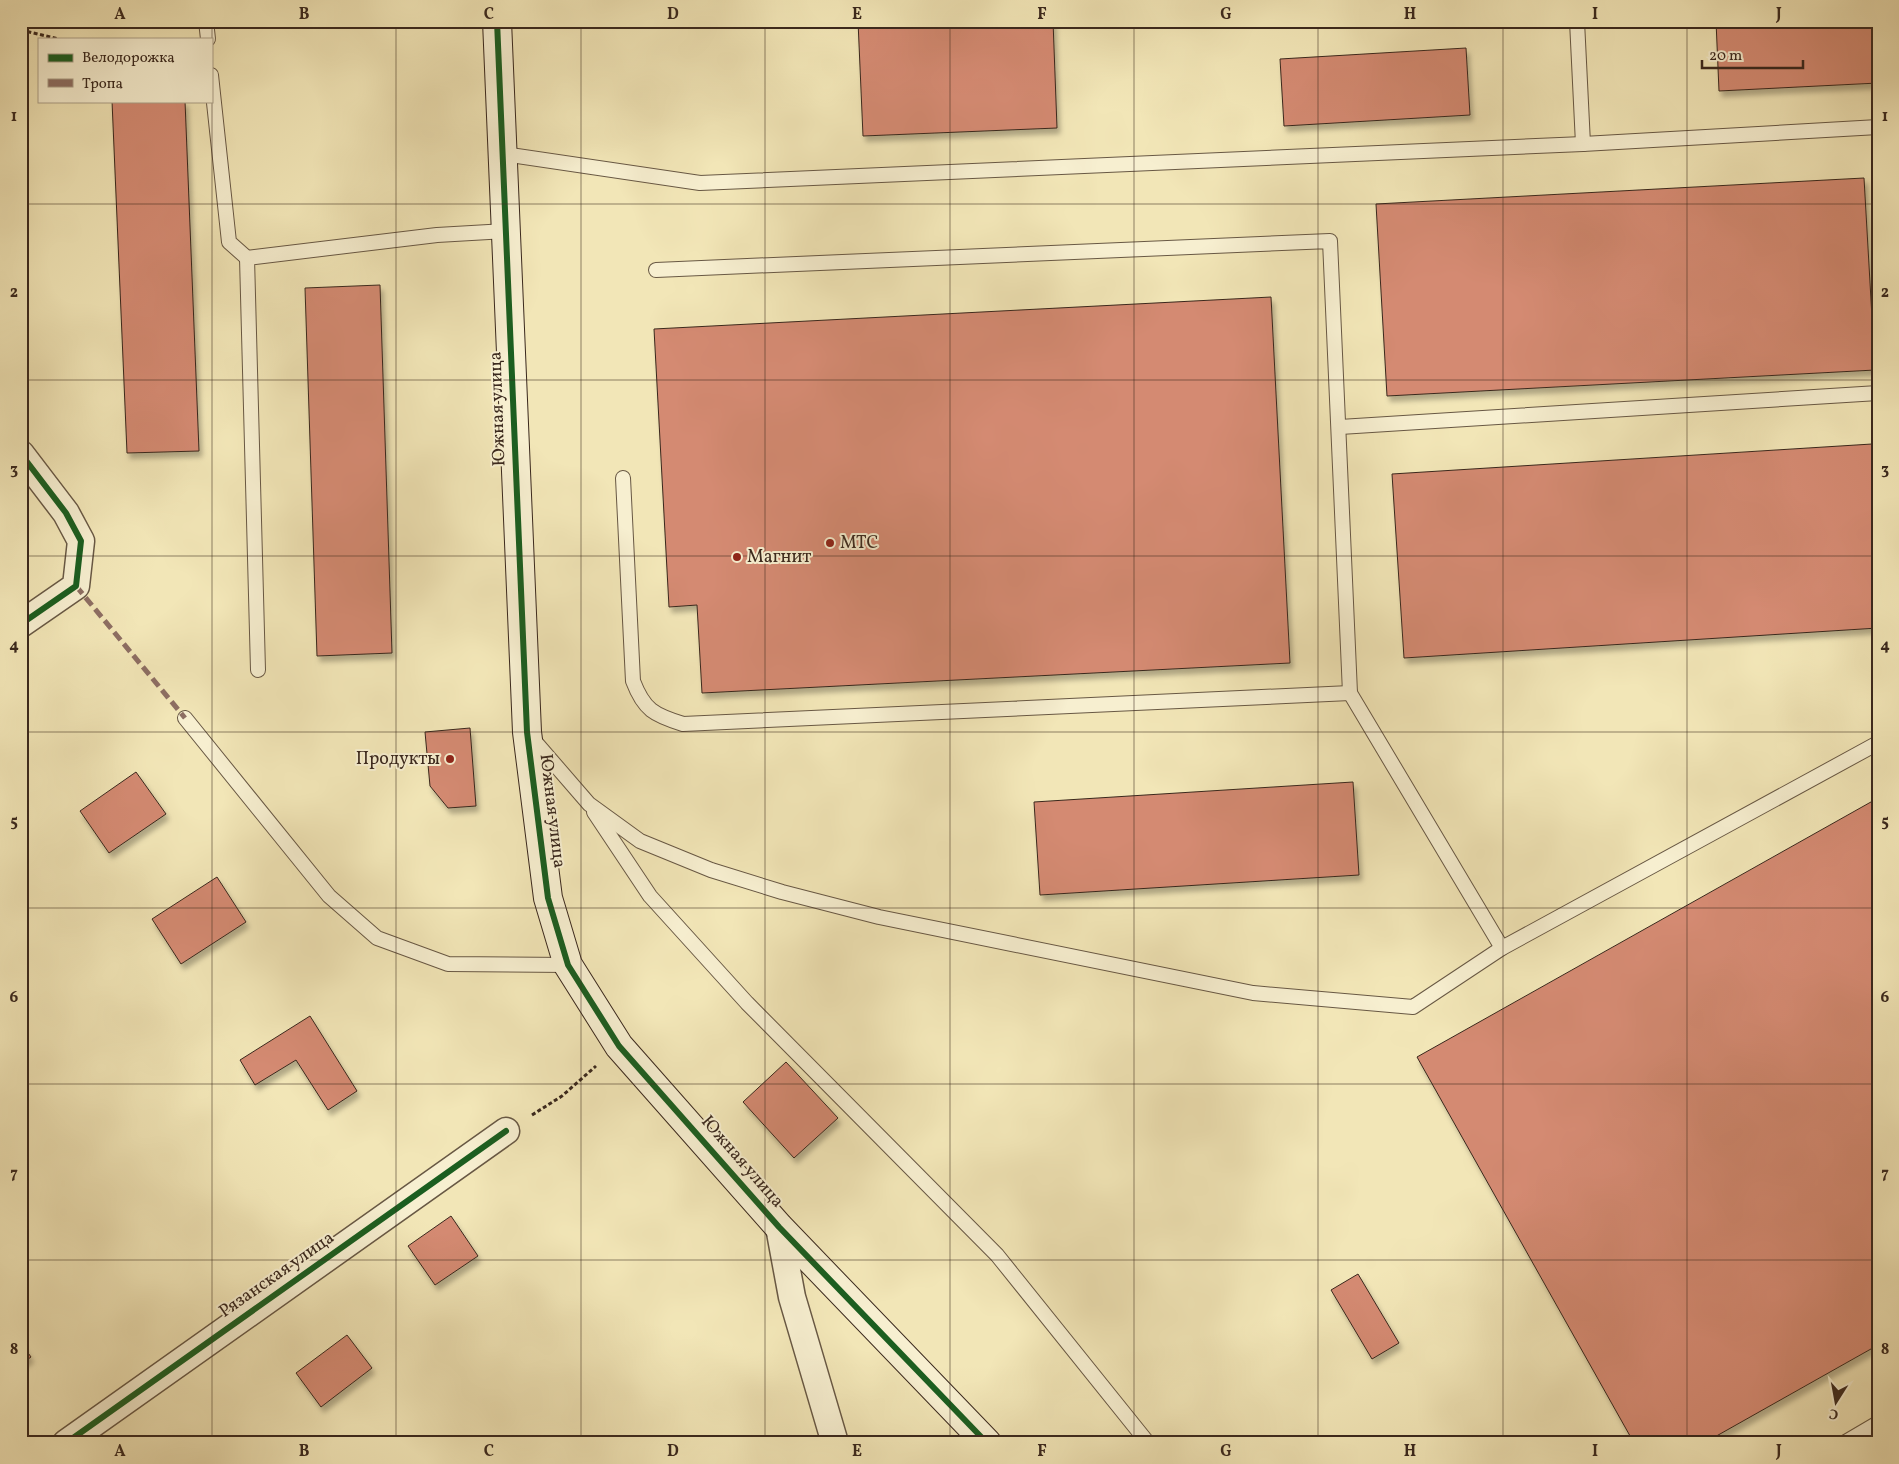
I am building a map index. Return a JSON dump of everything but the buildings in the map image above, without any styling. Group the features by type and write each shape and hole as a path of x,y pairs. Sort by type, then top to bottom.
{"street":[{"name":"Южная улица","path":"497,21 527,732 548,898 568,965 619,1046 779,1227 987,1443"},
{"path":"21,454 66,513 80,542 76,586 21,624"},
{"name":"Рязанская улица","path":"66,1443 506,1131"},
{"path":"779,1227 792,1297 835,1443"}],"lane":[{"path":"206,21 208,38"},
{"path":"1577,21 1583,144"},
{"path":"212,84 229,242 247,258 258,670"},
{"path":"504,154 700,183 1583,144 1878,127"},
{"path":"247,258 437,235 506,231"},
{"path":"656,270 1330,241 1340,427 1350,693 1502,948"},
{"path":"1340,427 1878,393"},
{"path":"623,478 633,680 640,700 656,716 683,724 1350,693"},
{"path":"185,718 330,896 377,938 448,964 568,965"},
{"path":"527,732 589,804 650,896 747,1004 997,1255 1148,1443"},
{"path":"589,804 640,841 711,870 782,892 879,917 1253,994 1413,1007 1502,948 1878,743"},
{"path":"1844,1443 1878,1423"}],"path":[{"path":"21,30 55,38"},
{"path":"506,1131 562,1096 619,1046"}],"marked path":[{"path":"76,586 185,718"}],"cycle path":[{"path":"497,21 527,732 548,898 568,965 619,1046 779,1227 987,1443"},
{"path":"21,454 66,513 81,541 76,586 21,624"},
{"path":"66,1443 506,1131"}],"place":[{"name":"МТС","path":"830,543"},
{"name":"Магнит","path":"737,557"},
{"name":"Продукты","path":"450,759"}]}
